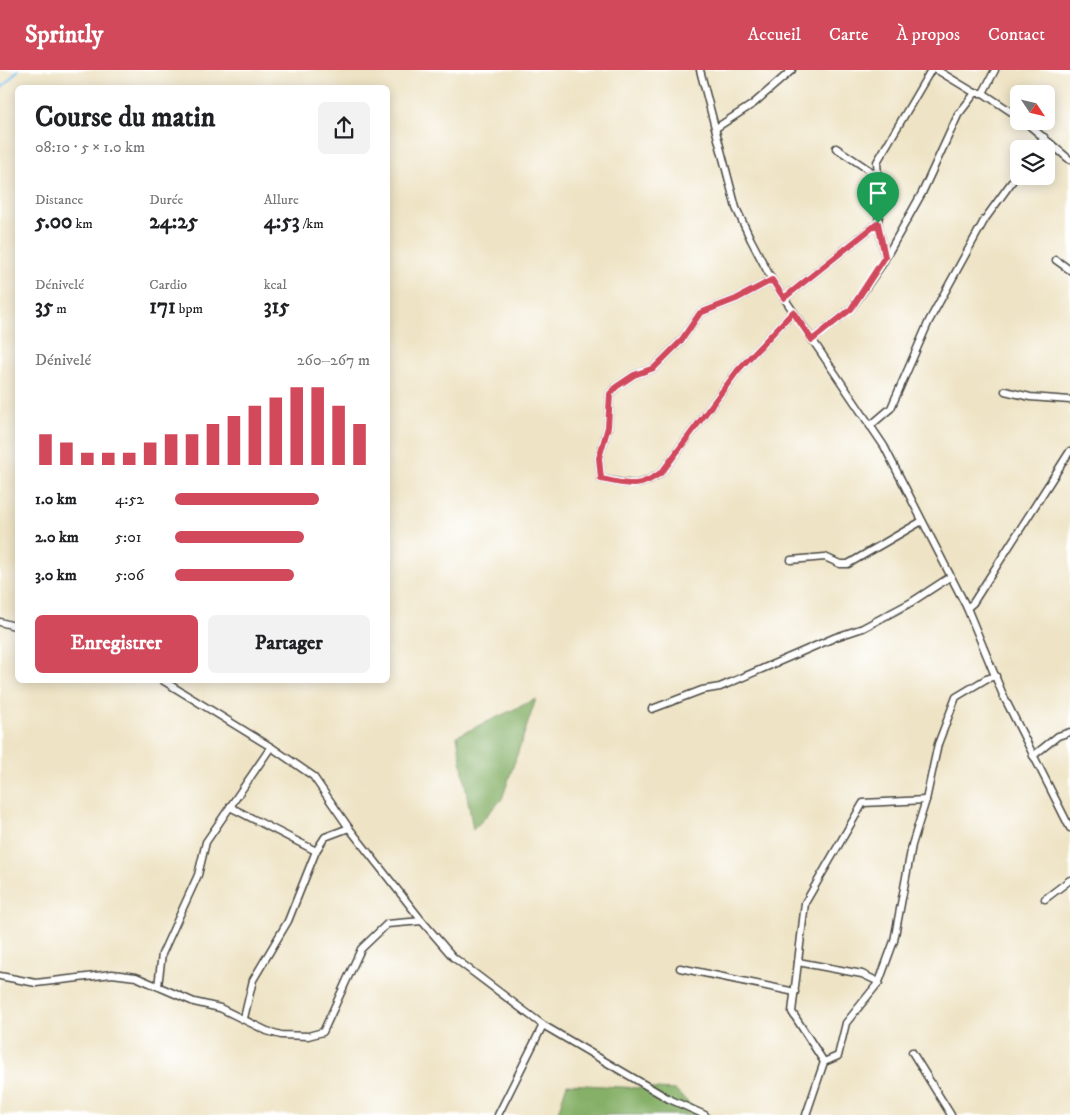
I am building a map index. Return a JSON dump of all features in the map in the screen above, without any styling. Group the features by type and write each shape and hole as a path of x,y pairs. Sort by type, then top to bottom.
{"street":[{"path":"700,70 736,208 772,280 884,446 967,608 1033,756 1070,828"},
{"path":"716,128 753,104 792,70"},
{"path":"885,257 878,223 880,207 877,162 931,70"},
{"path":"938,70 975,93 983,93 1010,112"},
{"path":"983,93 995,70"},
{"path":"812,340 851,309 885,257 922,193 958,115 975,93"},
{"path":"1035,130 1070,160"},
{"path":"836,148 878,176"},
{"path":"870,426 891,408 929,321 985,219 1010,184"},
{"path":"784,298 878,223"},
{"path":"1056,260 1070,270"},
{"path":"1063,266 1070,261"},
{"path":"772,280 736,299 700,313 681,341 654,368 634,375 616,387 610,394 608,427 599,458 601,479 639,485 648,482 662,472 738,370 793,312"},
{"path":"1005,391 1030,397 1070,400"},
{"path":"967,608 973,603 1070,451"},
{"path":"791,560 825,557 840,564 848,564 922,521"},
{"path":"652,709 702,690 720,687 836,637 863,628 910,603 950,577"},
{"path":"0,622 15,626"},
{"path":"806,1115 824,1062 838,1056 846,1022 879,982 894,940 912,845 926,800 938,744 956,697 986,679 996,676"},
{"path":"167,683 271,747 313,776 349,828 453,957 542,1025 669,1099 705,1115"},
{"path":"1033,756 1058,736 1070,732"},
{"path":"158,986 162,954 198,875 206,842 271,747"},
{"path":"824,1062 792,1012 805,903 863,803 926,800"},
{"path":"230,806 316,851"},
{"path":"244,1018 253,980 288,921 316,851 325,838 349,828"},
{"path":"1045,899 1070,880"},
{"path":"0,976 36,983 112,974 136,977 194,1002 220,1008 244,1018 267,1031 281,1035 308,1036 323,1032 361,949 387,924 422,920"},
{"path":"798,962 862,974 879,982"},
{"path":"680,968 795,992"},
{"path":"498,1115 542,1025"},
{"path":"912,1052 951,1115"}],"green space":[{"path":"536,699 502,799 473,830 457,736"},
{"path":"567,1084 675,1090 701,1115 557,1115"}],"waterway":[{"path":"0,90 18,70"}],"route":[{"path":"878,223 885,257 882,266 851,309 812,340 793,312 738,370 662,472 648,482 639,485 601,479 599,458 608,427 610,394 616,387 634,375 654,368 681,341 700,313 736,299 772,280 784,298 878,223"}]}
